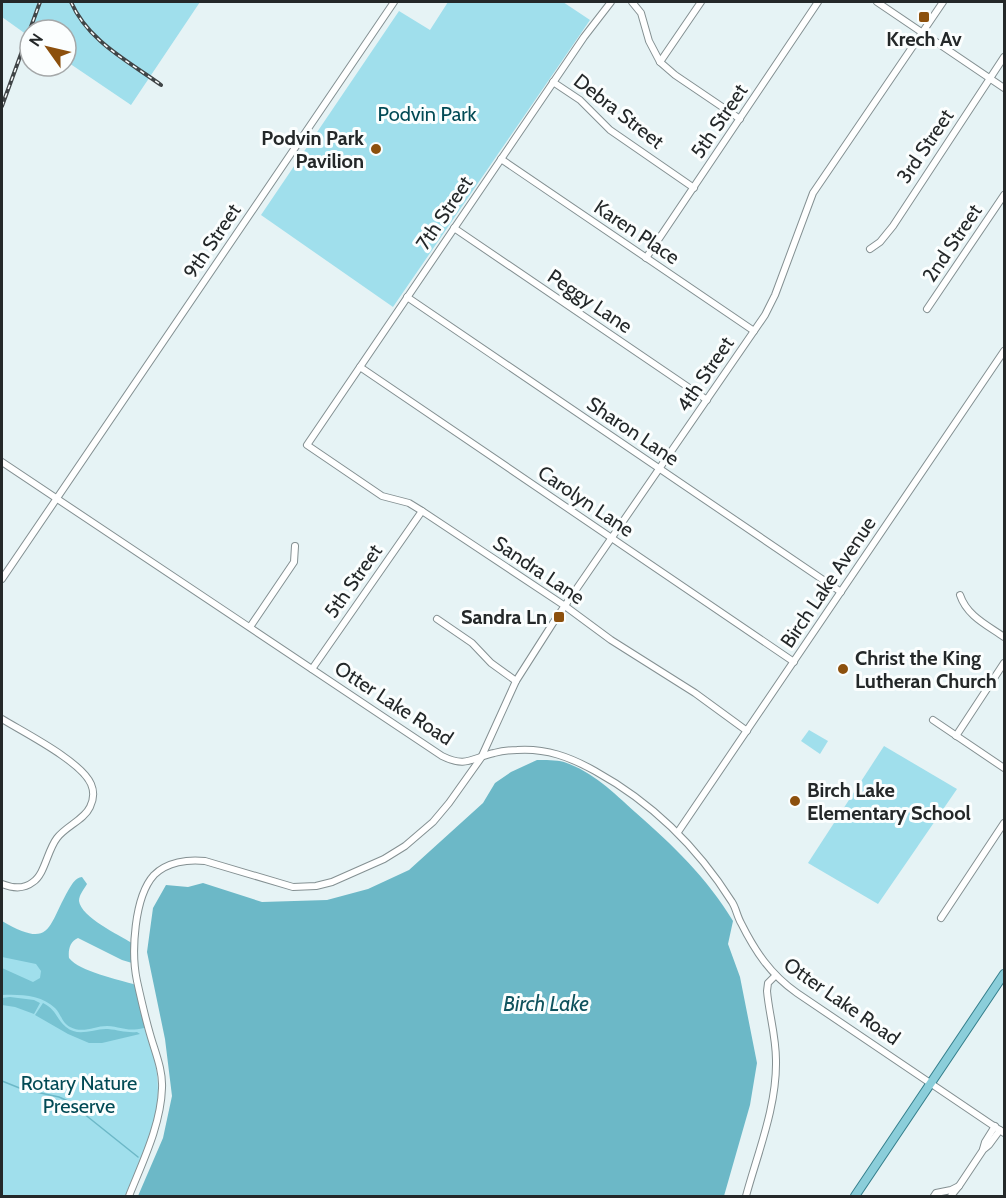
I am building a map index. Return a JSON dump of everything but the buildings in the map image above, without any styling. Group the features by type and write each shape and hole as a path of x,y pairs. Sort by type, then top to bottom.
{"main road":[{"path":"855,1197 1005,974"}],"street":[{"name":"9th Street","path":"2,579 394,2"},
{"name":"7th Street","path":"307,445 553,82 611,2"},
{"path":"632,2 641,13 649,41 660,62 675,75 740,119"},
{"path":"660,62 701,2"},
{"name":"5th Street","path":"646,258 818,2"},
{"path":"877,2 1005,88"},
{"name":"4th Street","path":"129,1197 155,1126 162,1088 157,1055 137,979 135,951 137,922 143,897 150,881 169,866 194,860 205,861 293,887 327,884 368,867 405,846 433,822 481,758 516,681 565,606 754,331 775,295 813,193 943,2"},
{"name":"3rd Street","path":"870,249 880,242 893,226 1005,57"},
{"name":"Debra Street","path":"553,82 580,100 610,130 694,188"},
{"name":"Karen Place","path":"501,159 754,331"},
{"name":"2nd Street","path":"927,309 1005,195"},
{"name":"Peggy Lane","path":"454,228 707,400"},
{"name":"Sharon Lane","path":"407,297 841,592"},
{"name":"Birch Lake Avenue","path":"678,832 1005,351"},
{"name":"Carolyn Lane","path":"360,368 794,662"},
{"name":"Sandra Lane","path":"307,445 382,496 409,503 422,511 565,606 611,640 695,693 747,731"},
{"name":"Otter Lake Road","path":"2,462 442,756 459,762 470,762 493,753 538,749 562,755 608,779 678,832 733,903 757,954 775,976 1000,1130"},
{"name":"5th Street","path":"312,669 422,511"},
{"path":"250,627 294,562 295,546"},
{"path":"960,595 972,615 1005,637"},
{"path":"437,619 472,643 491,663 516,681"},
{"path":"956,736 1005,663"},
{"path":"2,719 74,766 88,779 93,795 86,813 64,830 53,843 35,881 20,887 2,884"},
{"path":"933,720 1005,768"},
{"path":"941,918 1005,823"},
{"path":"746,1197 775,1086 776,1040 767,991 768,983 775,976"},
{"path":"951,1197 983,1150 989,1146 1000,1130"},
{"path":"934,1197 938,1192 949,1191 959,1185"}],"green space":[{"path":"2,2 200,2 131,105 78,69 78,18 18,18 18,28 2,17"},
{"name":"Podvin Park","path":"448,2 563,2 590,20 393,307 261,215 399,11 430,30"},
{"path":"809,730 828,741 820,754 801,741"},
{"path":"884,746 957,789 878,904 808,863"},
{"name":"Rotary Nature Preserve","path":"2,923 68,967 138,994 156,1066 158,1090 155,1118 147,1144 125,1196 2,1196"}],"shaded area":[{"path":"82,877 87,884 79,899 81,907 101,925 132,943 132,963 78,938 70,946 69,958 90,971 136,985 146,1027 144,1028 129,1029 107,1026 84,1030 75,1029 67,1025 55,1008 44,1000 23,995 2,995 2,968 33,982 40,978 41,971 36,964 2,957 2,921 18,930 39,934 46,930 72,885"},
{"path":"10,997 40,1003 34,1014 2,1005 2,998"},
{"path":"43,1003 63,1024 76,1032 108,1029 140,1034 102,1043 89,1043 35,1015"}],"water":[{"name":"Birch Lake","path":"537,760 561,761 574,766 611,790 688,863 712,890 733,921 728,944 740,977 757,1063 750,1105 724,1196 138,1196 163,1138 172,1096 165,1039 147,952 153,908 166,885 188,887 203,883 262,902 327,900 368,889 409,870 483,803 495,783 511,772"}],"waterway":[{"path":"2,1081 22,1089 68,1101 138,1157"}],"railway":[{"path":"2,106 40,2"},
{"path":"71,2 78,16 98,39 161,85"}],"place":[{"name":"Krech Av","path":"924,17"},
{"name":"Podvin Park Pavilion","path":"376,149"},
{"name":"Sandra Ln","path":"559,617"},
{"name":"Christ the King Lutheran Church","path":"843,669"},
{"name":"Birch Lake Elementary School","path":"795,801"}]}
